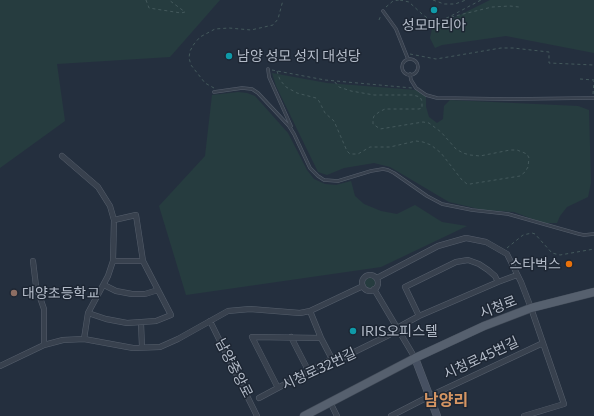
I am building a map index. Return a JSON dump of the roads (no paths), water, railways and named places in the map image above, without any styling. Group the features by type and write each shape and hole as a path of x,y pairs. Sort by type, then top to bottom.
{"main road":[{"name":"시청로","path":"304,416 415,358 484,326 531,308 594,292"}],"street":[{"path":"62,156 98,186 110,206 114,220 113,261 104,285 88,313 84,338"},
{"path":"88,313 106,319 127,323 156,321 171,315 143,262 136,215 114,220"},
{"path":"377,278 438,246 466,238 486,242 507,254 531,308 564,404 524,416"},
{"path":"419,316 405,288 456,262 468,260 479,264 495,276 498,282"},
{"path":"33,261 36,286 44,309 44,345"},
{"path":"113,261 143,262"},
{"path":"363,286 363,279 367,275 372,275 377,278"},
{"name":"시청로32번길","path":"259,398 332,359 342,358 389,335 397,328 419,316 498,282 517,276"},
{"path":"374,289 377,286 377,278"},
{"path":"104,285 116,291 132,294 145,294 158,290"},
{"path":"0,366 44,345 63,340 84,338 133,348 160,347 228,312 250,309 300,313 310,311 363,286"},
{"path":"363,286 369,290 374,289"},
{"path":"374,289 415,358"},
{"path":"310,311 321,338 332,359"},
{"name":"남양중앙로","path":"210,321 258,416"},
{"path":"140,323 142,347"},
{"path":"278,388 252,337 321,338"},
{"path":"291,337 309,372"},
{"name":"시청로45번길","path":"391,416 543,343"},
{"name":"시청로45번길","path":"415,358 437,416"},
{"path":"330,402 337,416"}],"lane":[{"path":"383,11 396,29 408,60"},
{"path":"408,60 415,60 418,67 415,73 410,74 405,72 403,68 404,63 408,60"},
{"path":"268,69 294,134 310,168 324,180 338,181 370,170 383,169 394,173 427,196 442,204 513,216 584,235 594,234"},
{"path":"410,74 416,88 432,97 444,99 594,98"},
{"path":"214,92 242,88 252,89 284,119 294,134"}],"place":[{"name":"성모마리아","path":"434,10"},
{"name":"남양 성모 성지 대성당","path":"229,56"},
{"name":"스타벅스","path":"569,264"},
{"name":"대양초등학교","path":"14,293"},
{"name":"IRIS오피스텔","path":"353,331"}],"district":[{"name":"남양리","path":"446,401"}]}
